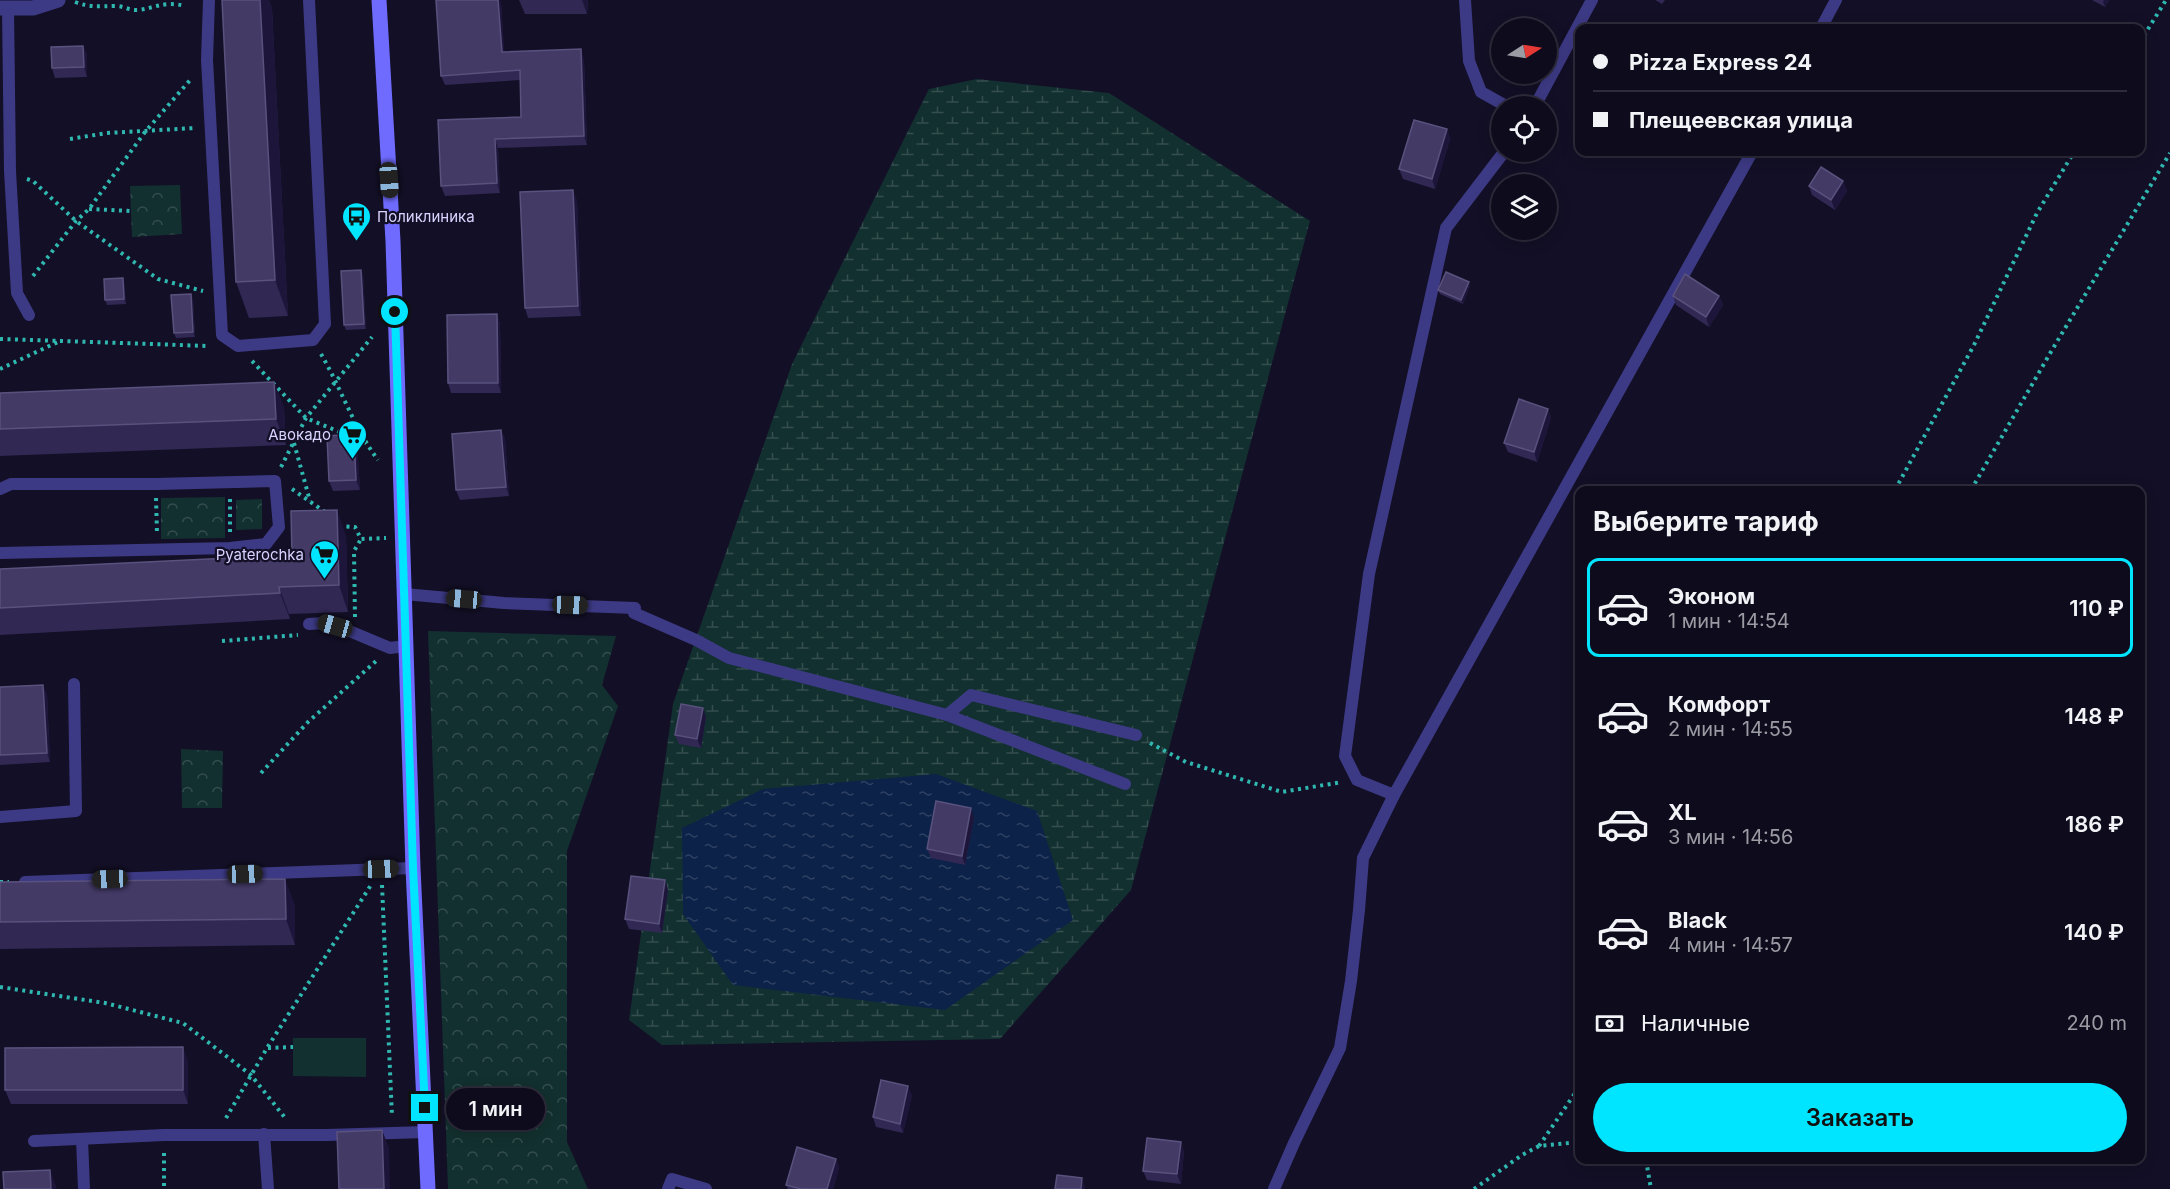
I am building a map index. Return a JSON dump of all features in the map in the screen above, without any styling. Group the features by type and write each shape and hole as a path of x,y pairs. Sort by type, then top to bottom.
{"street":[{"path":"4,8 33,8 58,0"},
{"path":"379,0 393,241 404,594 398,647 413,868 428,1189"}],"lane":[{"path":"209,0 207,60 222,335 238,346 313,340 325,324 309,0"},
{"path":"1465,0 1469,61 1481,92 1491,98"},
{"path":"1579,24 1592,0"},
{"path":"1823,24 1836,0"},
{"path":"4,8 17,293 28,315"},
{"path":"1540,96 1575,32"},
{"path":"1274,1189 1340,1048 1354,957 1363,858 1394,795 1750,156"},
{"path":"1394,795 1357,780 1345,756 1369,574 1446,228 1496,162"},
{"path":"0,489 10,484 275,481 279,527 266,544 230,548 0,553"},
{"path":"404,594 635,611 696,639 729,658 947,715 1125,784"},
{"path":"309,624 324,623 398,647"},
{"path":"0,817 76,811 74,684"},
{"path":"947,715 971,695 1136,735"},
{"path":"19,882 413,868"},
{"path":"33,1141 164,1135 426,1132"},
{"path":"264,1134 268,1189"},
{"path":"82,1139 84,1189"},
{"path":"668,1189 672,1179 706,1189"}],"path":[{"path":"68,0 91,8 119,6 136,10 156,3 176,1 185,6"},
{"path":"2145,34 2166,0"},
{"path":"45,260 88,208 145,132 207,60"},
{"path":"70,139 107,133 211,127"},
{"path":"1973,486 2170,153"},
{"path":"1897,486 1974,345 2037,213 2072,156"},
{"path":"10,171 33,181 76,221 158,279 220,296"},
{"path":"88,208 131,211"},
{"path":"328,514 287,486 275,481 285,456 306,418 372,337"},
{"path":"0,339 238,346 306,418 366,443"},
{"path":"313,340 337,381 366,443 378,460"},
{"path":"0,369 60,341"},
{"path":"294,443 310,502"},
{"path":"230,483 230,548"},
{"path":"156,484 157,549"},
{"path":"337,520 346,526"},
{"path":"334,526 355,527 361,539"},
{"path":"361,539 387,538"},
{"path":"347,630 356,616 354,551 361,539"},
{"path":"222,641 296,636 309,624"},
{"path":"261,773 308,722 398,647"},
{"path":"1136,735 1186,762 1282,792 1357,780"},
{"path":"220,1134 221,1126 267,1048 381,869"},
{"path":"381,869 393,1125"},
{"path":"0,987 105,1003 183,1023 251,1075 292,1126"},
{"path":"267,1048 293,1047"},
{"path":"1539,1146 1575,1093"},
{"path":"164,1135 164,1186"},
{"path":"1474,1189 1522,1155 1539,1146 1575,1142"},
{"path":"1647,1164 1651,1189"}],"green space":[{"path":"977,79 1109,93 1310,221 1131,890 1000,1039 662,1045 629,1020 673,704 792,364 929,89"},
{"path":"180,185 182,234 132,237 130,186"},
{"path":"225,497 225,538 161,539 161,498"},
{"path":"262,499 262,529 236,530 236,500"},
{"path":"428,631 616,636 602,685 618,706 567,851 567,1142 588,1189 448,1189"},
{"path":"181,749 223,751 222,808 182,808"},
{"path":"293,1038 366,1038 366,1077 293,1076"}],"water":[{"path":"936,774 1037,811 1073,920 945,1010 733,985 683,914 682,828 763,789"}],"building":[{"path":"222,0 260,0 275,280 236,282"},
{"path":"436,0 498,0 502,52 581,49 584,136 495,139 497,183 441,186 438,120 521,117 520,70 441,76"},
{"path":"83,46 84,67 52,68 51,47"},
{"path":"1414,120 1447,129 1432,179 1399,169"},
{"path":"1821,167 1843,181 1831,200 1809,186"},
{"path":"573,190 578,306 525,308 520,192"},
{"path":"361,270 364,324 344,325 341,271"},
{"path":"1446,272 1469,282 1461,300 1438,290"},
{"path":"1685,274 1719,296 1706,317 1673,296"},
{"path":"123,278 124,299 105,300 104,279"},
{"path":"191,294 193,332 174,333 171,295"},
{"path":"497,314 498,383 448,383 447,315"},
{"path":"274,382 276,419 0,429 0,393"},
{"path":"1519,399 1548,409 1534,452 1504,443"},
{"path":"501,430 506,487 456,490 452,434"},
{"path":"354,434 356,480 329,481 327,436"},
{"path":"337,510 339,585 279,587 280,593 0,608 0,569 292,555 291,511"},
{"path":"43,685 47,753 0,755 0,687"},
{"path":"681,704 703,708 697,739 675,735"},
{"path":"936,801 971,808 962,856 927,849"},
{"path":"631,876 665,880 659,924 625,919"},
{"path":"285,879 286,919 0,922 0,882"},
{"path":"183,1047 183,1090 5,1090 5,1048"},
{"path":"881,1080 908,1086 900,1124 873,1117"},
{"path":"382,1130 384,1189 339,1189 337,1132"},
{"path":"1147,1138 1181,1142 1177,1174 1143,1171"},
{"path":"797,1147 836,1159 827,1189 801,1189 786,1185"},
{"path":"50,1170 51,1189 4,1189 3,1172"},
{"path":"1057,1175 1082,1178 1081,1189 1055,1189"}],"place":[{"name":"Поликлиника","path":"356,242"},
{"name":"Авокадо","path":"352,460"},
{"name":"Pyaterochka","path":"325,580"}],"route":[{"path":"395,312 413,868 425,1108"}]}
